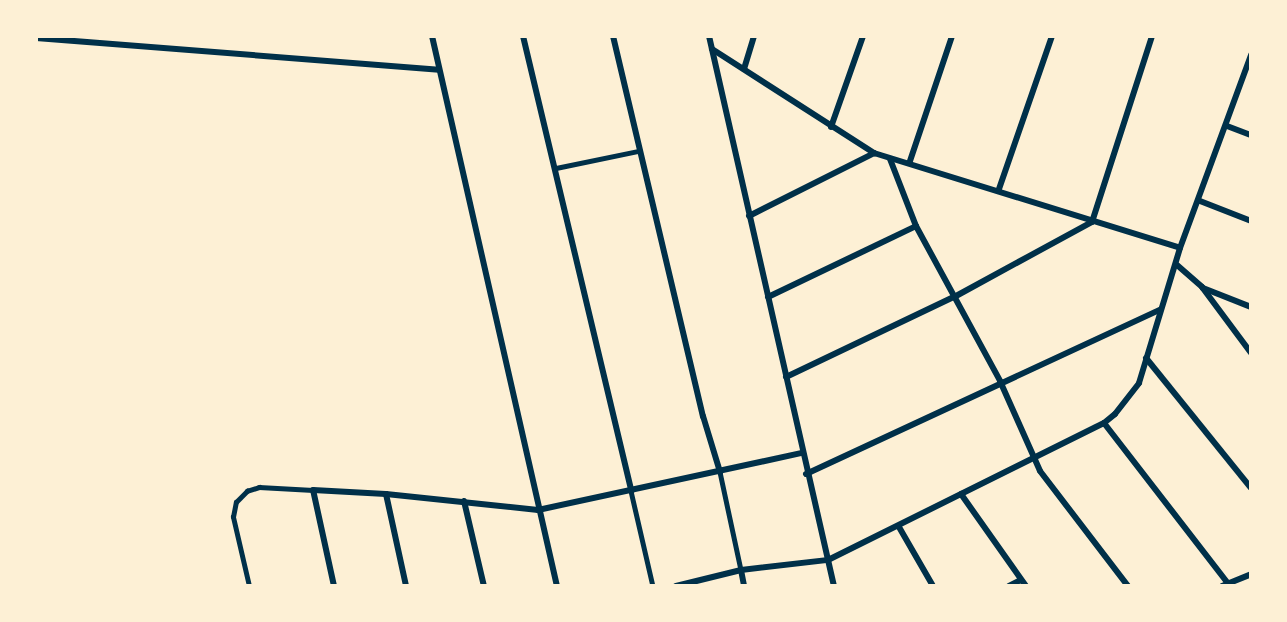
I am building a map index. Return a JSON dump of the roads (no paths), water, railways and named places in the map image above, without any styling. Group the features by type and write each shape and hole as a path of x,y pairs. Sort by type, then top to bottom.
{"street":[{"path":"139,45 140,36"},
{"path":"432,36 557,586"},
{"path":"523,36 631,491"},
{"path":"613,36 638,151 720,472"},
{"path":"709,36 806,474 834,586"},
{"path":"744,69 754,36"},
{"path":"831,127 863,36"},
{"path":"910,161 952,36"},
{"path":"999,189 1052,36"},
{"path":"786,377 956,296 1092,222 1152,36"},
{"path":"36,38 439,70"},
{"path":"712,49 874,153 890,159 910,161 1092,222 1180,248"},
{"path":"676,586 741,570 828,560 899,527 1104,423 1131,395 1146,358 1177,265 1180,248 1200,201 1251,55"},
{"path":"1227,126 1251,135"},
{"path":"749,216 874,153"},
{"path":"890,159 916,226 956,296 1000,381 1033,458 1128,586"},
{"path":"1200,201 1251,221"},
{"path":"768,297 916,226"},
{"path":"1177,265 1202,287 1251,353"},
{"path":"1202,287 1251,307"},
{"path":"806,474 1000,381 1161,309"},
{"path":"1146,358 1251,488"},
{"path":"1104,423 1227,585 1251,574"},
{"path":"334,586 313,490 386,494 538,510 802,453"},
{"path":"386,494 406,586"},
{"path":"961,494 1026,586"},
{"path":"464,501 484,586"},
{"path":"899,527 933,586"},
{"path":"741,570 744,586"},
{"path":"1009,586 1021,580"}],"lane":[{"path":"556,168 638,151"},
{"path":"720,472 741,570"},
{"path":"249,586 233,517 236,502 247,491 259,487 313,490"},
{"path":"631,491 653,586"}]}
